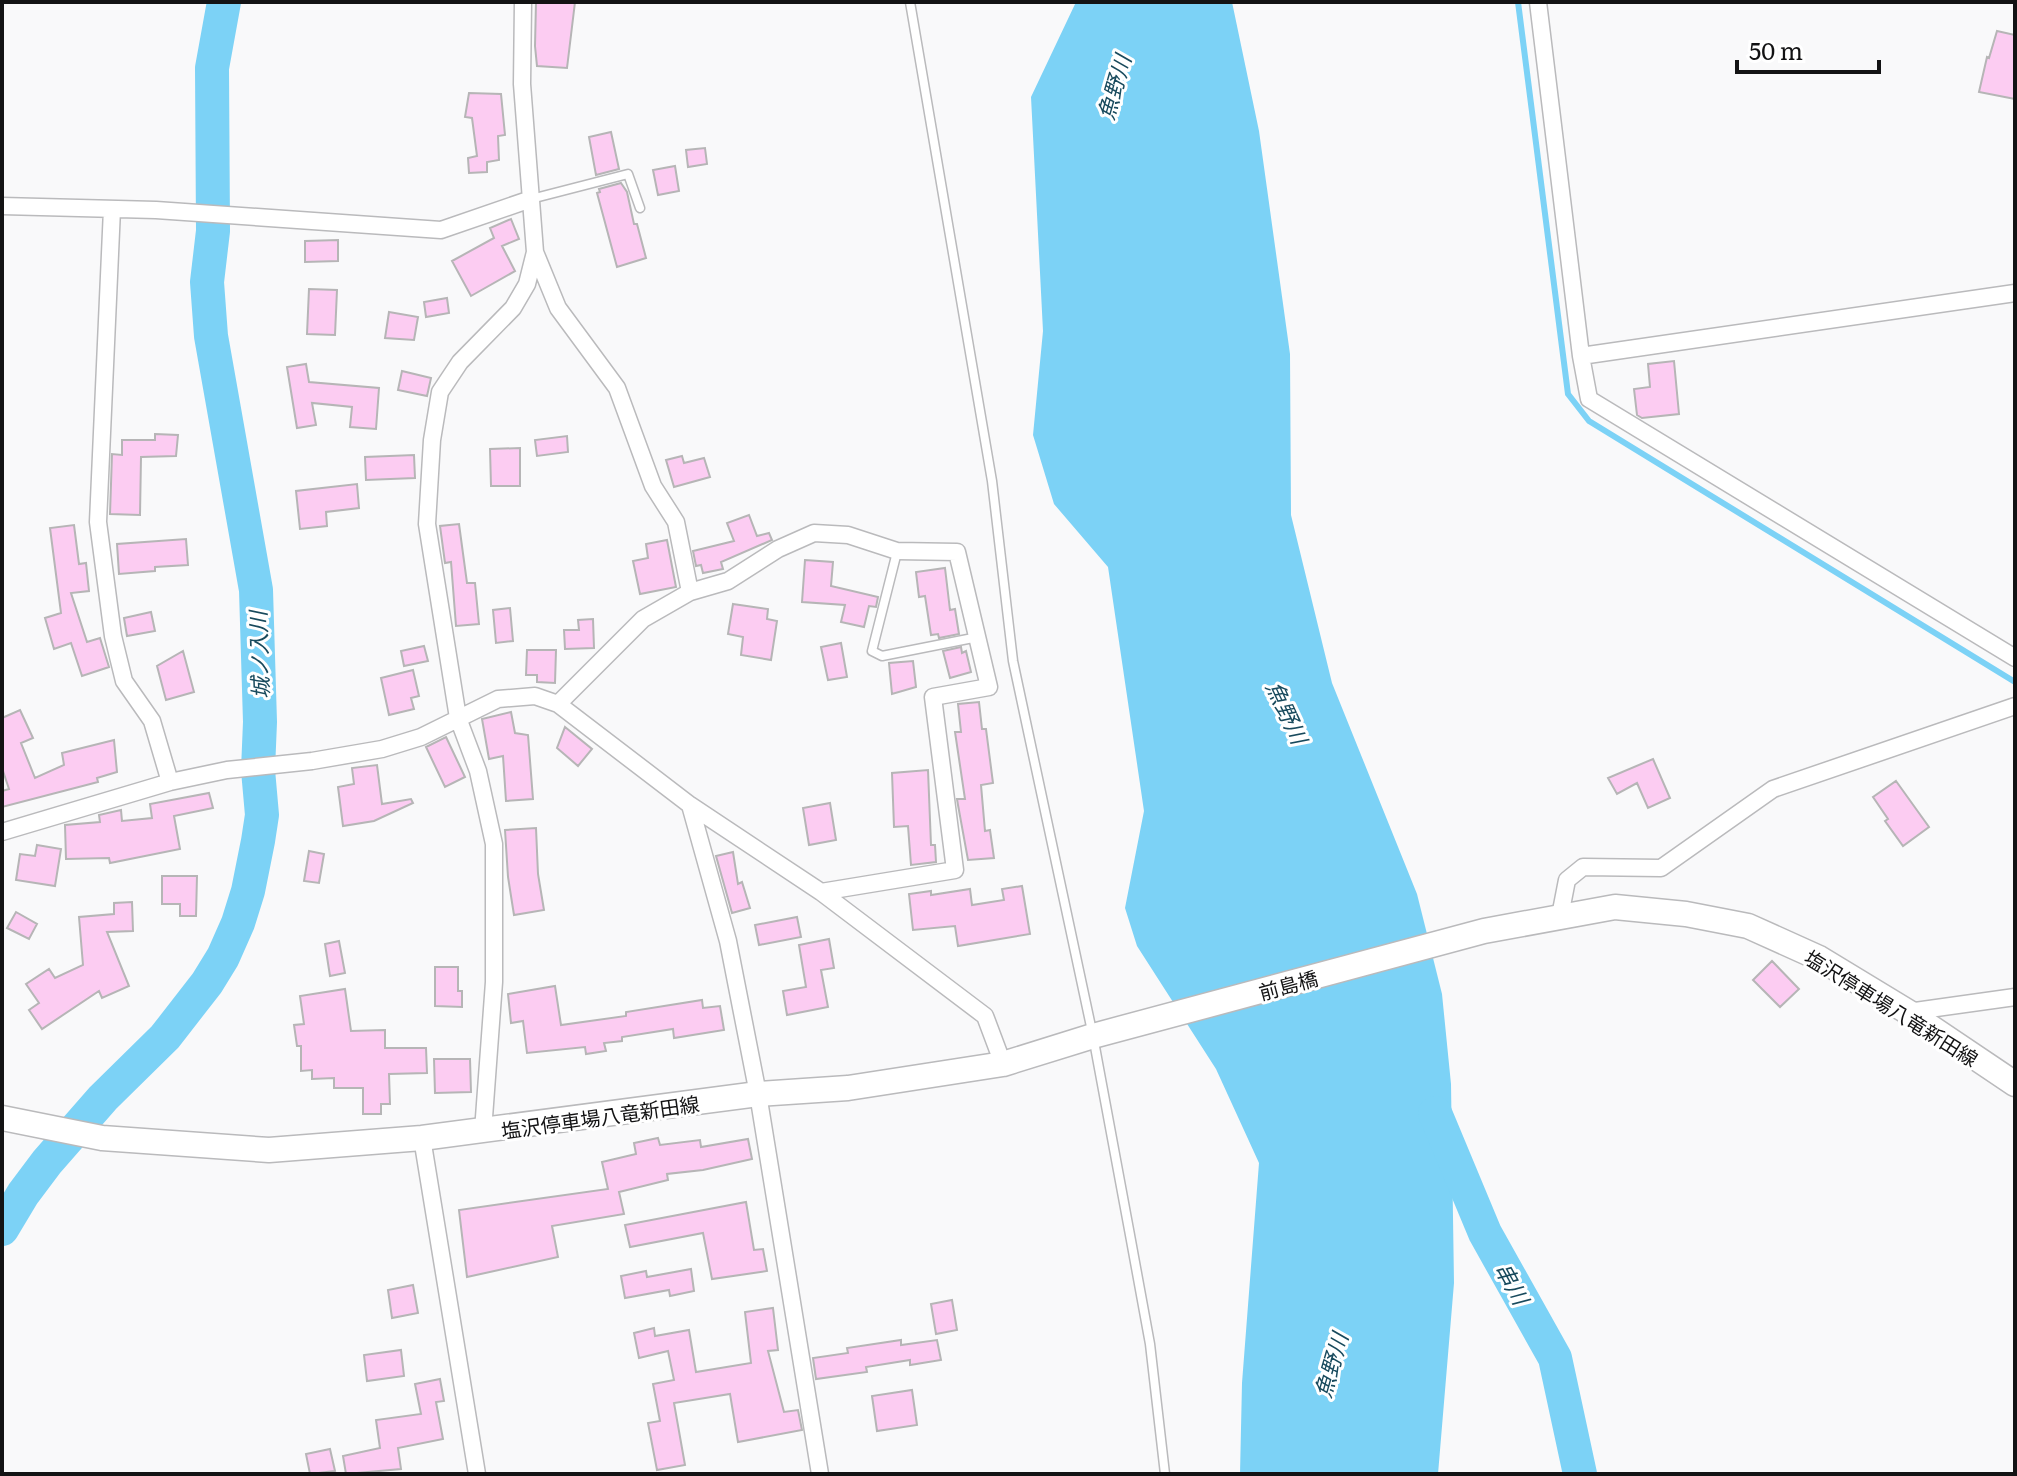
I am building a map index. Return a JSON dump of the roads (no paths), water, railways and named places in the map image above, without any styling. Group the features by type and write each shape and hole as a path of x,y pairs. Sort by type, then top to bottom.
{"main road":[{"name":"塩沢停車場八竜新田線","path":"1484,931 1615,907 1686,914 1748,926 1819,958 1908,1012 2015,1084"},
{"name":"前島橋","path":"1093,1036 1484,931"},
{"name":"塩沢停車場八竜新田線","path":"7,1119 102,1138 269,1150 422,1138 758,1094 848,1088 1003,1064 1093,1036"}],"street":[{"path":"523,2 522,84 535,252 558,308 617,388 653,486 676,522 690,592"},
{"path":"1538,2 1581,356 1589,399 2015,658"},
{"path":"2,206 156,210 441,230 531,199"},
{"path":"112,209 98,522 113,636 124,681 152,721 170,782"},
{"path":"483,1131 494,982 494,844 478,771 458,718 427,524 432,440 440,392 460,362 513,308 527,284 535,252"},
{"path":"1581,356 2015,293"},
{"path":"558,704 643,619 690,592 728,581 778,549 814,533 848,535 897,551 957,552 989,687 933,697 955,870 821,892"},
{"path":"2,832 170,782 227,770 312,761 382,749 421,737 498,699 535,696 558,704 690,805 821,892 985,1016 1003,1064"},
{"path":"1560,916 1567,880 1583,867 1661,868 1773,789 2015,706"},
{"path":"690,805 728,941 758,1094 820,1474"},
{"path":"1908,1012 2015,997"},
{"path":"422,1138 477,1474"}],"lane":[{"path":"910,2 992,481 1013,661 1093,1036 1150,1344 1165,1474"},
{"path":"531,199 628,174 640,208"},
{"path":"897,551 872,651 882,656 978,637"}],"water":[{"name":"魚野川","path":"1076,2 1232,2 1259,131 1290,354 1291,515 1332,683 1417,894 1442,994 1451,1084 1454,1283 1438,1474 1240,1474 1242,1383 1259,1163 1216,1069 1137,946 1125,908 1144,811 1108,567 1054,504 1033,435 1043,331 1031,97"}],"waterway":[{"name":"城ノ入川","path":"2,1229 47,1162 103,1098 165,1037 207,983 238,923 258,841 262,815 258,770 260,722 256,590 211,336 207,282 213,231 212,68 224,2"},
{"path":"1518,2 1568,394 1589,421 2015,682"},
{"name":"串川","path":"1435,1113 1485,1233 1555,1358 1580,1474"}]}
